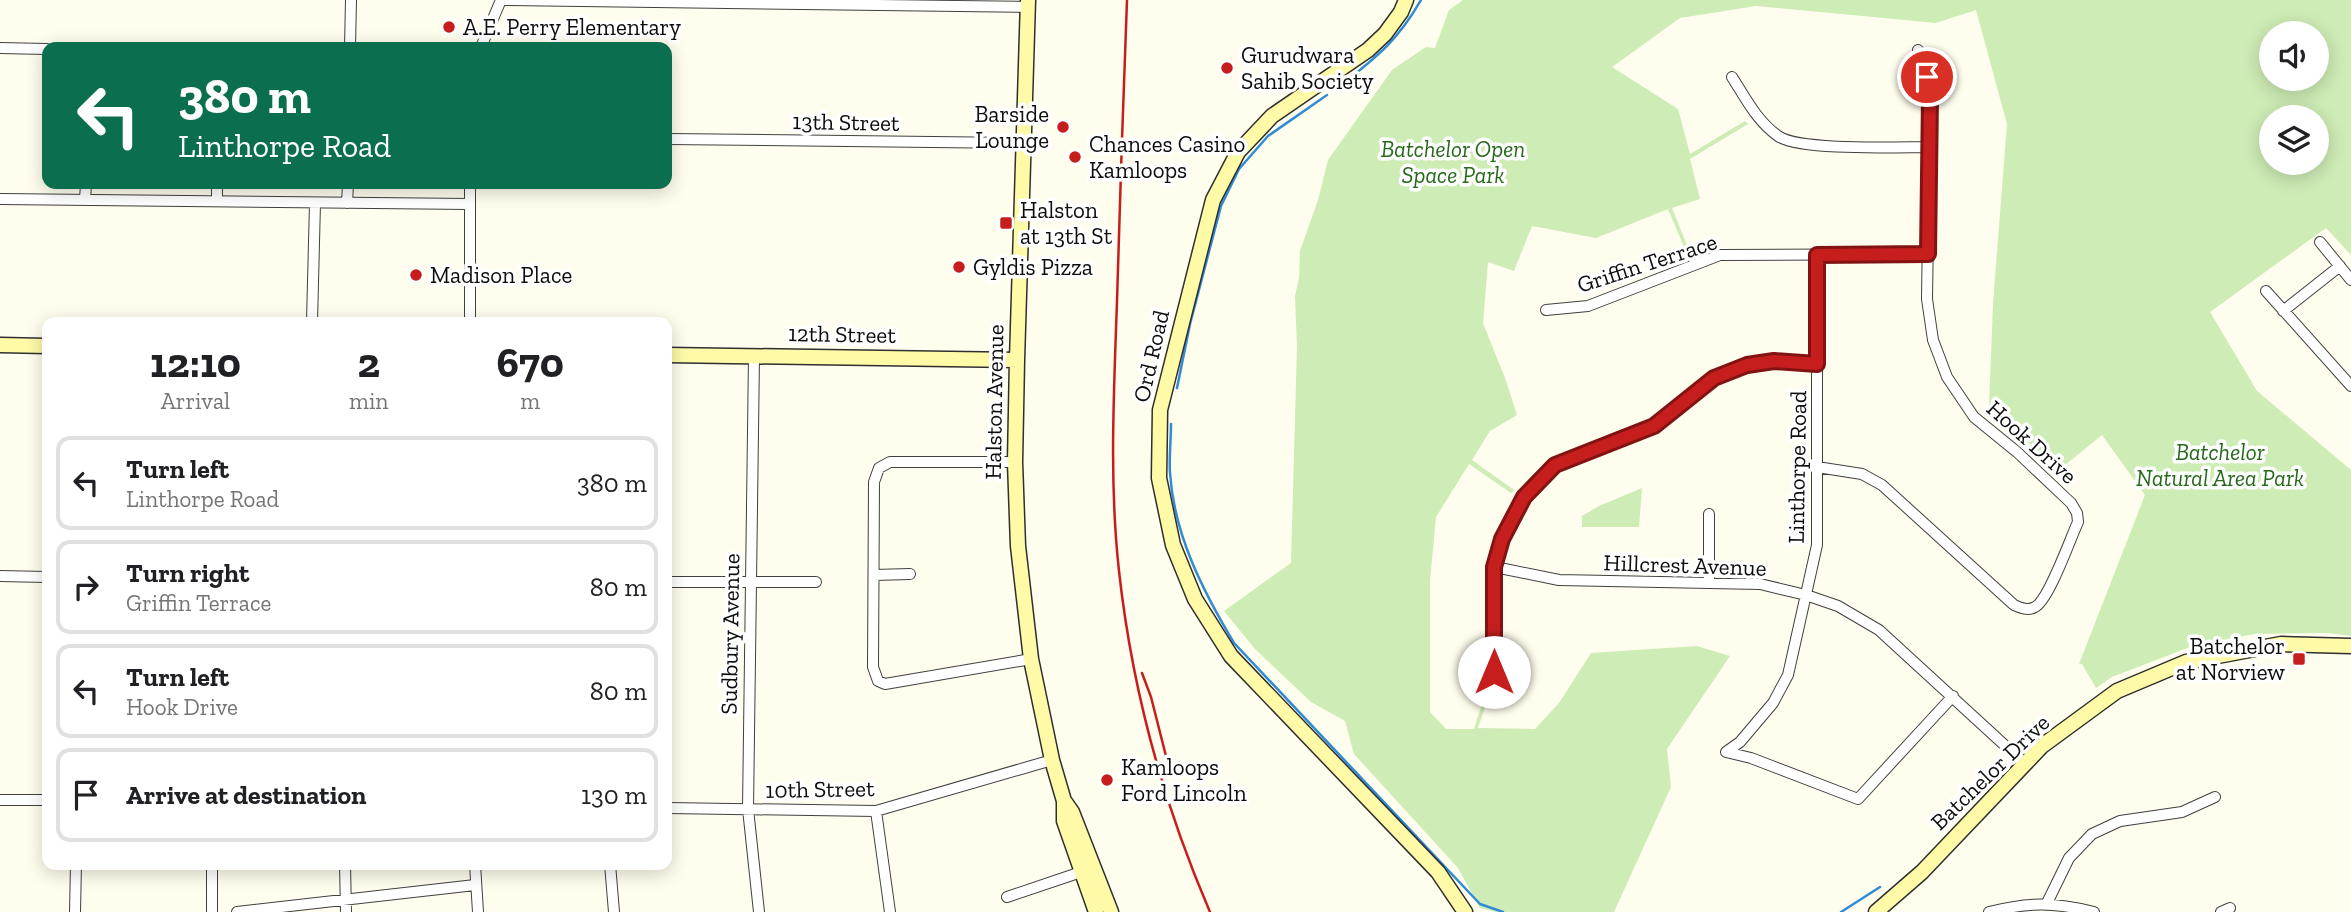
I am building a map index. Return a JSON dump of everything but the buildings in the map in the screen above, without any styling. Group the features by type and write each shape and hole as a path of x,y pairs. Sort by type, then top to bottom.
{"street":[{"path":"350,42 351,0"},
{"path":"483,42 501,0 1028,3"},
{"name":"Ord Road","path":"1406,0 1385,34 1368,50 1272,116 1238,152 1213,200 1160,410 1159,478 1173,545 1195,600 1231,656 1438,872 1465,912"},
{"name":"Halston Avenue","path":"1028,3 1015,461 1019,555 1031,659 1052,760 1064,801 1064,821 1111,912"},
{"path":"0,48 42,49"},
{"name":"Hook Drive","path":"1817,467 1862,474 1882,485 2014,605 2025,610 2035,607 2046,597 2078,522 2077,513 2071,503 2017,452 1974,417 1947,377 1933,340 1927,299 1930,97 1918,50"},
{"path":"1732,78 1758,120 1781,138 1807,145 1928,147"},
{"name":"13th Street","path":"672,139 1025,143"},
{"path":"85,200 86,189"},
{"path":"216,201 217,189"},
{"path":"347,203 348,189"},
{"path":"470,189 470,317"},
{"path":"0,199 470,204"},
{"path":"312,317 315,203"},
{"path":"2320,242 2351,280"},
{"name":"Griffin Terrace","path":"1546,310 1588,306 1720,255 1928,254"},
{"name":"Linthorpe Road","path":"1817,255 1817,545 1788,675 1773,703 1740,742 1726,752 1751,758 1858,799 1952,696"},
{"path":"2283,311 2340,266"},
{"path":"2266,290 2351,386"},
{"path":"0,345 42,346"},
{"name":"12th Street","path":"672,355 1017,360"},
{"name":"Sudbury Avenue","path":"754,356 748,809 759,912"},
{"path":"1494,672 1494,567 1502,539 1524,497 1555,465 1654,426 1714,378 1747,365 1774,361 1817,364"},
{"path":"1015,461 890,461 879,468 874,482 873,667 878,681 892,683 1031,659"},
{"path":"1709,514 1709,582"},
{"name":"Hillcrest Avenue","path":"1494,567 1559,580 1760,584 1838,606 1879,630 2024,763"},
{"path":"874,576 910,573"},
{"path":"0,576 42,577"},
{"path":"672,582 816,582"},
{"name":"Batchelor Drive","path":"1876,912 1922,872 2042,746 2117,691 2186,662 2281,645 2351,646"},
{"name":"10th Street","path":"672,808 876,811 1052,760"},
{"path":"2047,903 2069,858 2092,834 2120,821 2182,812 2215,797"},
{"path":"0,800 42,800"},
{"path":"876,811 890,912"},
{"path":"1007,897 1088,869"},
{"name":"Halston Avenue","path":"1088,869 1088,889 1096,912"},
{"path":"75,912 76,870"},
{"path":"212,870 212,912"},
{"path":"345,870 345,912"},
{"path":"475,870 478,912"},
{"path":"610,870 614,912"},
{"path":"237,912 475,885"},
{"path":"1086,912 1088,889"},
{"path":"1989,912 2047,903 2094,912"}],"green space":[{"path":"1463,0 2351,0 2351,255 2326,228 2210,312 2257,391 2351,470 2351,636 2328,633 2255,634 2195,645 2112,677 2096,688 2082,664 2079,664 2145,495 2102,435 2059,470 1989,407 1993,304 2007,124 1976,10 1936,23 1756,6 1680,18 1612,67 1678,109 1690,154 1745,121 1748,124 1690,159 1700,199 1672,208 1690,253 1687,254 1668,209 1596,238 1532,226 1514,271 1488,262 1483,323 1517,415 1490,431 1472,460 1514,490 1511,493 1469,464 1436,517 1430,581 1430,712 1446,729 1474,729 1489,682 1493,683 1478,728 1535,729 1559,703 1591,653 1697,646 1730,656 1667,749 1671,787 1614,912 1496,912 1480,908 1458,868 1354,754 1345,721 1311,702 1255,649 1224,611 1291,563 1297,346 1295,296 1300,251 1318,200 1328,160 1392,70 1426,47 1435,48 1449,10"},
{"path":"1642,488 1639,527 1582,527 1582,516"}],"waterway":[{"path":"1344,83 1387,46 1421,0"},
{"path":"1177,388 1190,324 1221,206 1239,169 1268,136 1327,95"},
{"path":"1171,424 1170,473 1177,518 1201,583 1234,643 1480,904 1503,912"},
{"path":"1841,912 1880,887"}],"railway":[{"path":"1127,0 1113,470 1119,571 1132,659 1152,745 1178,829 1210,912"},
{"path":"1142,673 1167,760"}],"place":[{"name":"A.E. Perry Elementary","path":"449,27"},
{"name":"Gurudwara Sahib Society","path":"1227,68"},
{"name":"Barside Lounge","path":"1063,127"},
{"name":"Chances Casino Kamloops","path":"1075,157"},
{"name":"Halston at 13th St","path":"1006,223"},
{"name":"Gyldis Pizza","path":"959,267"},
{"name":"Madison Place","path":"416,275"},
{"name":"Batchelor at Norview","path":"2299,659"},
{"name":"Kamloops Ford Lincoln","path":"1107,780"}],"route":[{"path":"1494,672 1494,567 1502,539 1524,497 1555,465 1654,426 1714,378 1747,365 1774,361 1817,364 1817,255 1928,254 1930,97 1927,77"}],"park label":[{"name":"Batchelor Open Space Park","path":"1453,162"},
{"name":"Batchelor Natural Area Park","path":"2220,465"}]}
